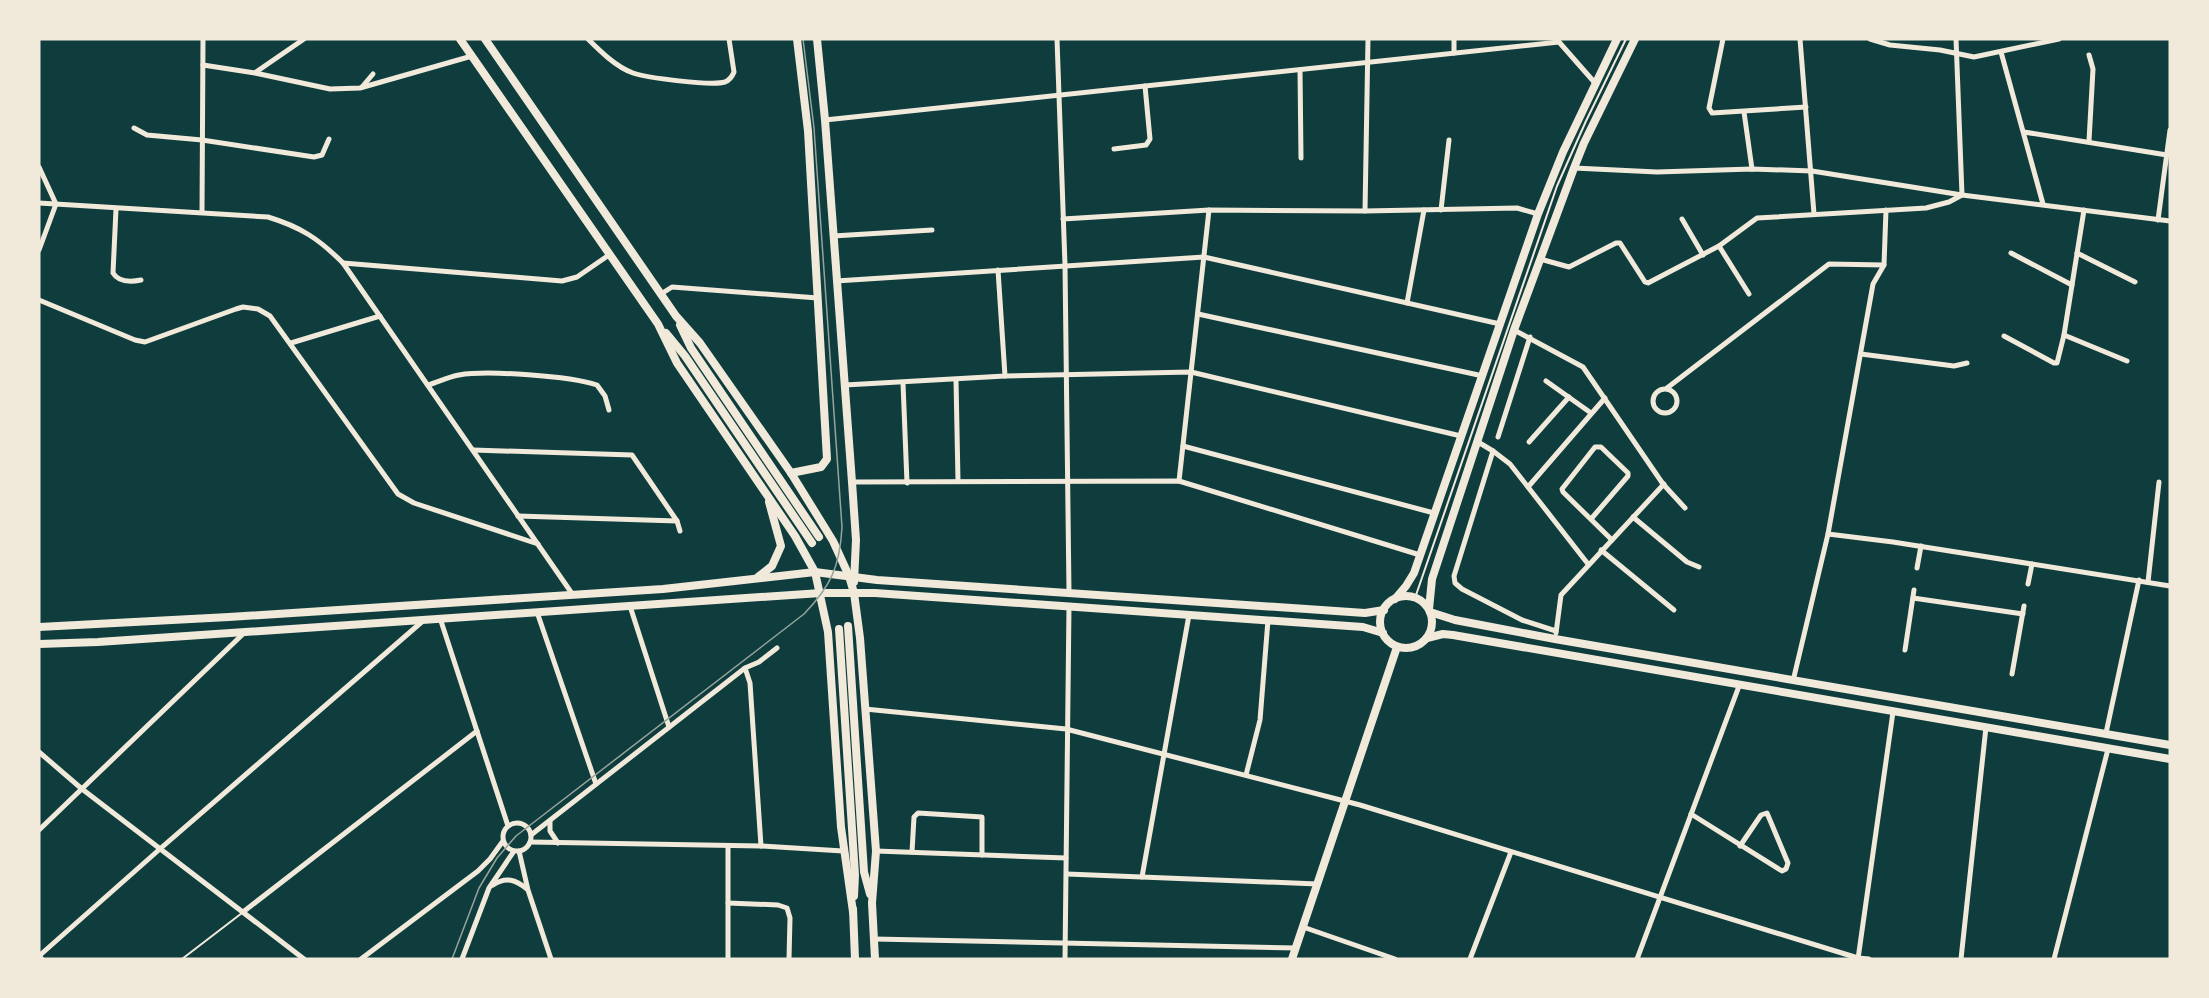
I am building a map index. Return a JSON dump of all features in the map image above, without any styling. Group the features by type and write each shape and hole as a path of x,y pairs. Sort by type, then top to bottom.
{"main road":[{"path":"460,39 609,255 658,324 685,356 812,543"},
{"path":"485,39 676,316 700,343 791,473 833,541 852,577"},
{"path":"791,473 821,467 827,459 808,131 796,39"},
{"path":"817,39 856,540 852,577 860,638 876,851 872,903 875,959"},
{"path":"1617,39 1563,152 1538,213 1410,580 1384,610 1380,622 1383,633 1390,643 1397,647 1411,648 1435,635 1453,635 2170,759"},
{"path":"1427,638 1432,624 1431,585 1514,330 1584,143 1635,39"},
{"path":"676,316 691,348 819,537"},
{"path":"658,324 676,363 766,493 815,572 828,632 843,851 853,912"},
{"path":"758,578 772,566 781,546 766,493"},
{"path":"39,627 573,595 705,585 815,572 852,577 1365,613 1384,610"},
{"path":"39,644 98,642 821,592 1268,620 1363,627 1383,633"},
{"path":"1395,599 1407,596 1415,598 1423,602 1430,611 1455,620 1556,635 1793,681 2170,745"},
{"path":"848,626 864,872 872,903"},
{"path":"838,629 855,875 853,912 855,959"},
{"path":"1292,959 1397,647"}],"street":[{"path":"202,212 203,39"},
{"path":"255,73 304,39"},
{"path":"588,39 601,52 631,72 716,82 728,81 734,72 729,39"},
{"path":"1057,39 1065,265 1069,592"},
{"path":"1365,211 1368,39"},
{"path":"1454,39 1454,53"},
{"path":"1723,39 1709,108 1712,113 1806,107"},
{"path":"1800,39 1814,214"},
{"path":"1870,39 1890,45 1940,50 1974,57 2059,39"},
{"path":"1956,39 1962,195"},
{"path":"825,120 1558,41 1595,83"},
{"path":"2001,52 2043,204"},
{"path":"2089,55 2093,69 2089,141"},
{"path":"203,64 330,89 360,88 472,56"},
{"path":"1300,70 1300,158"},
{"path":"360,88 372,74"},
{"path":"1114,149 1146,145 1149,142 1145,86"},
{"path":"1744,112 1752,169"},
{"path":"135,128 147,135 202,140 314,157 322,155 329,139"},
{"path":"2158,220 2170,130"},
{"path":"2024,132 2167,155"},
{"path":"1442,210 1449,140"},
{"path":"39,167 56,204 39,250"},
{"path":"1574,168 1657,172 1752,169 1812,171 1962,195 2170,221"},
{"path":"1540,259 1569,267 1620,243 1645,282 1648,283 1719,246 1757,218 1939,206 1962,195"},
{"path":"39,203 268,217 304,231 324,243 343,263 573,595"},
{"path":"1063,219 1209,210 1365,211 1517,208 1538,213"},
{"path":"116,209 113,273 117,278 126,281 141,280"},
{"path":"1179,481 1209,210"},
{"path":"1407,303 1424,210"},
{"path":"1793,681 1828,534 1874,284 1884,265 1886,210"},
{"path":"2004,336 2054,363 2060,360 2084,210"},
{"path":"1682,219 1703,255"},
{"path":"833,236 932,230"},
{"path":"1719,246 1749,294"},
{"path":"2011,253 2072,285"},
{"path":"2076,253 2135,282"},
{"path":"343,263 562,280 577,277 609,255"},
{"path":"836,281 1204,257 1500,324"},
{"path":"1667,388 1677,396 1677,404 1672,411 1665,413 1654,407 1653,399 1659,390 1667,388 1829,264 1884,265"},
{"path":"998,270 1005,376"},
{"path":"661,294 672,287 818,298"},
{"path":"39,300 144,342 226,312 250,307 258,309 270,316 291,343 398,494 406,500 538,544"},
{"path":"1198,314 1483,376"},
{"path":"291,343 380,316"},
{"path":"1514,330 1583,367 1664,484 1684,508"},
{"path":"2064,335 2127,361"},
{"path":"1498,437 1530,337"},
{"path":"1861,354 1954,366 1967,363"},
{"path":"845,385 1005,376 1191,372 1461,436"},
{"path":"428,386 465,374 489,373 570,379 597,385 605,396 609,410"},
{"path":"956,380 958,481"},
{"path":"1546,381 1591,413"},
{"path":"903,383 907,483"},
{"path":"1529,442 1569,398"},
{"path":"1528,488 1605,398"},
{"path":"1478,442 1510,464 1588,564"},
{"path":"1183,446 1434,513"},
{"path":"1591,519 1629,476 1598,446 1562,489 1591,519 1612,540"},
{"path":"472,450 632,455 677,521 680,531"},
{"path":"1493,451 1454,576 1455,583 1462,589 1522,620 1556,635 1561,595 1664,484"},
{"path":"852,482 1179,481 1420,555"},
{"path":"2148,582 2159,482"},
{"path":"518,516 677,521"},
{"path":"1633,517 1687,562 1699,567"},
{"path":"1828,534 1921,546 2170,586"},
{"path":"1917,568 1921,546"},
{"path":"1601,550 1674,610"},
{"path":"2028,584 2032,564"},
{"path":"2106,733 2139,580"},
{"path":"1905,650 1914,590"},
{"path":"1913,598 2023,614"},
{"path":"630,606 669,727"},
{"path":"1065,959 1069,606"},
{"path":"2012,674 2024,606"},
{"path":"537,612 596,784"},
{"path":"1142,876 1189,615"},
{"path":"440,618 508,826"},
{"path":"39,958 161,848 425,619"},
{"path":"1246,775 1260,720 1268,620"},
{"path":"39,830 246,632"},
{"path":"531,835 745,668 759,662 777,648"},
{"path":"745,668 750,683 761,846"},
{"path":"1637,959 1739,686"},
{"path":"865,709 1066,729 1346,800 1660,898 1858,958 1869,959"},
{"path":"1858,958 1893,712"},
{"path":"1961,959 1986,727"},
{"path":"243,912 477,731"},
{"path":"2054,959 2108,749"},
{"path":"39,752 82,789 304,959"},
{"path":"912,852 914,817 918,813 982,817 982,855"},
{"path":"1691,814 1740,846 1782,871 1787,866 1788,863 1767,813 1761,815 1740,846"},
{"path":"551,819 549,831 558,843"},
{"path":"462,959 489,888 517,851 526,848 530,842 531,835 527,826 521,823 508,826 503,833 503,841 506,846 517,851 551,959"},
{"path":"361,959 478,871 503,841"},
{"path":"530,842 761,846 843,851"},
{"path":"728,846 728,959"},
{"path":"876,851 1066,858"},
{"path":"1470,959 1511,852"},
{"path":"1067,874 1317,884"},
{"path":"489,888 498,882 513,880 528,890"},
{"path":"728,903 778,904 787,908 790,918 789,959"},
{"path":"1303,927 1394,959"},
{"path":"874,939 1296,948"}],"lane":[{"path":"1415,598 1557,186 1626,39"},
{"path":"182,959 243,912"}],"tram line":[{"path":"452,959 479,888 497,858 516,836 804,614 821,594 832,575 839,553 842,527 814,128 803,39"}]}
